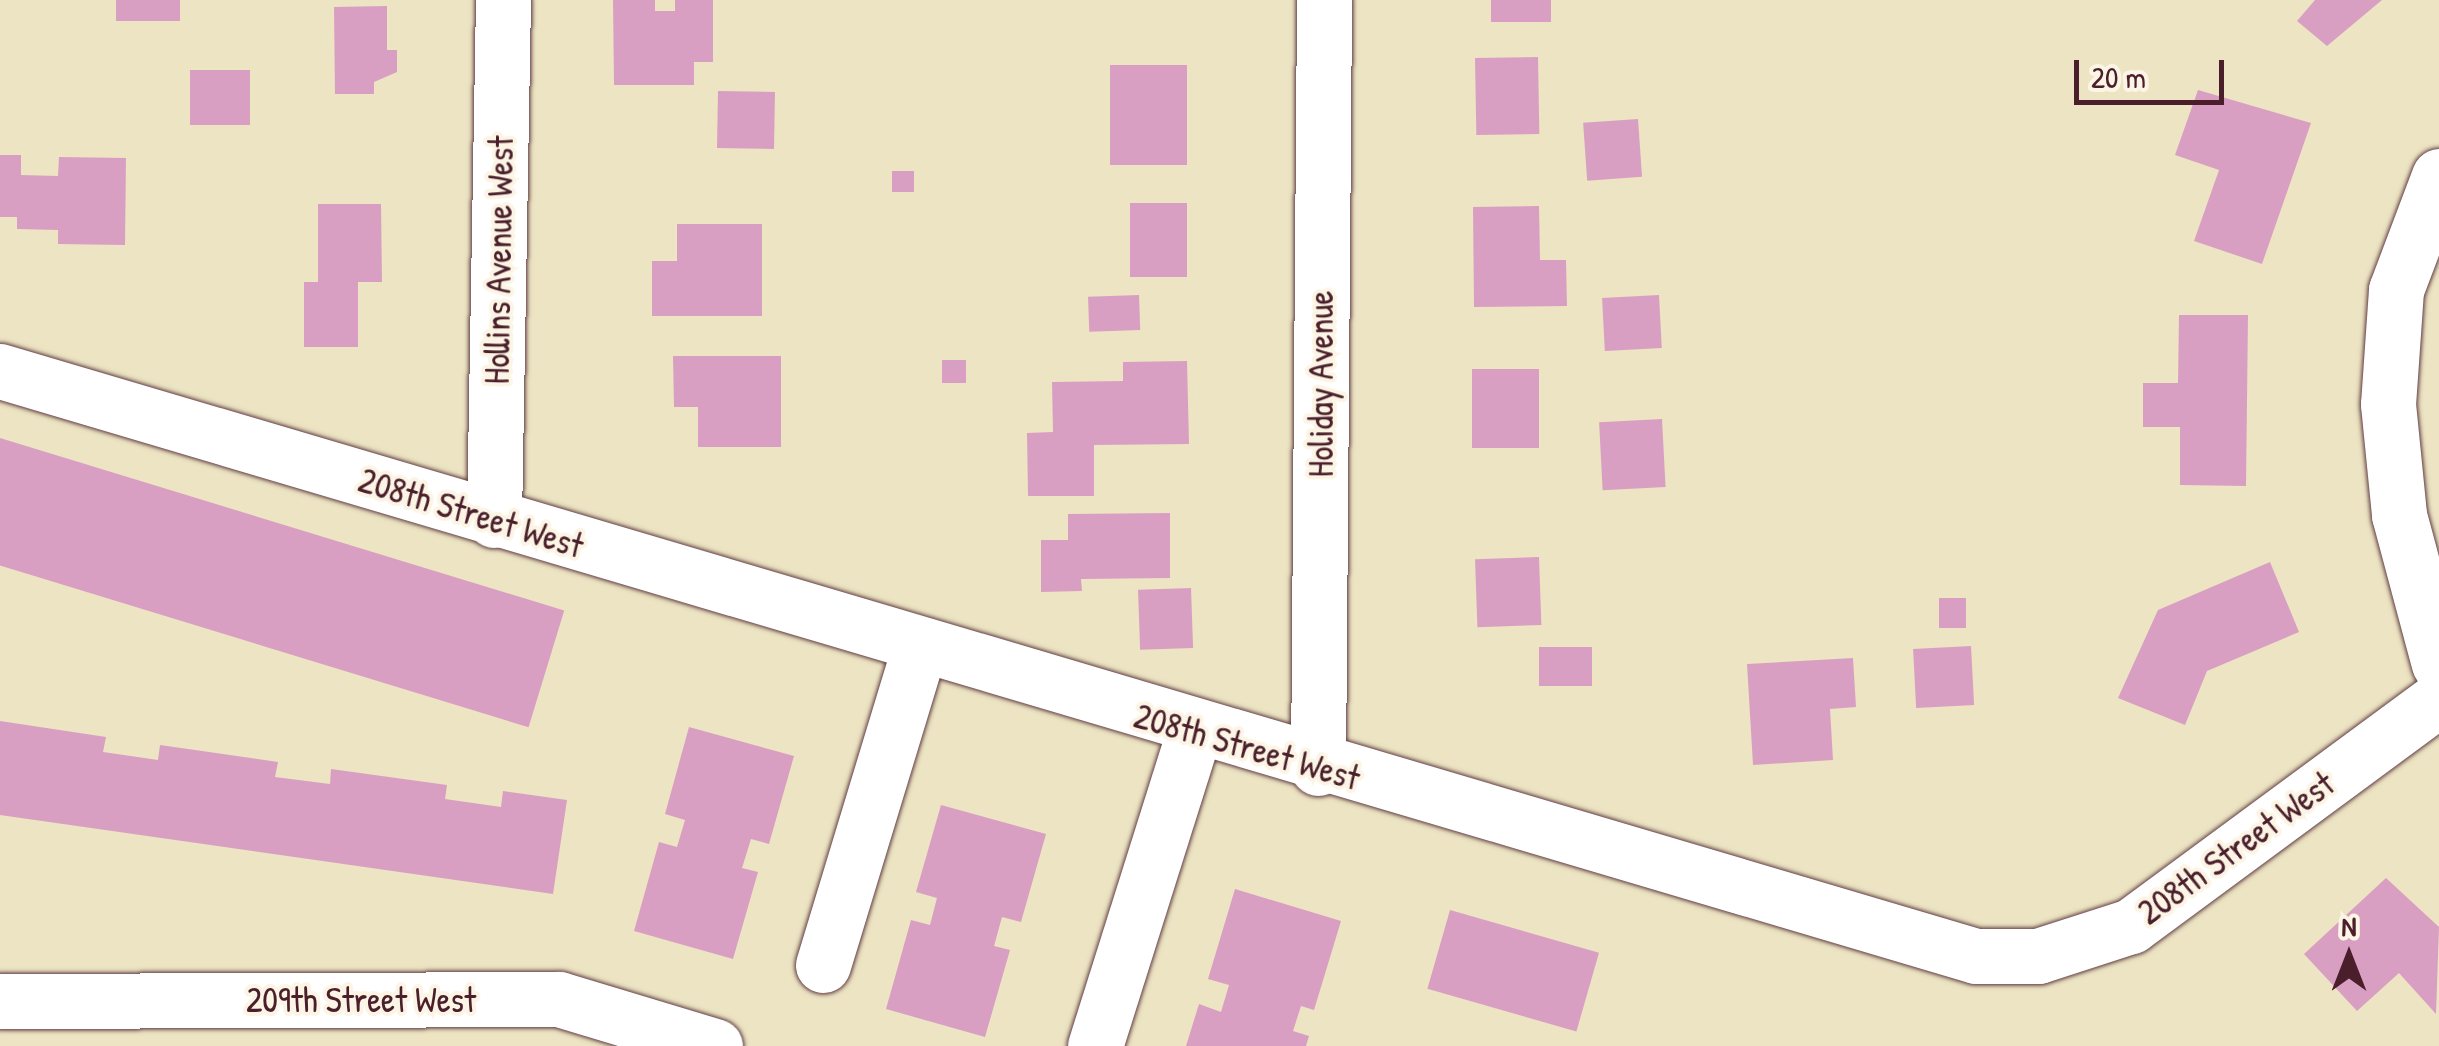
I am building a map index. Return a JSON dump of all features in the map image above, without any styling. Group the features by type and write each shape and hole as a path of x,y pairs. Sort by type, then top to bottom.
{"street":[{"name":"Hollins Avenue West","path":"494,520 503,0"},
{"name":"Holiday Avenue","path":"1318,768 1324,0"},
{"path":"2439,176 2396,290 2388,404 2399,516 2439,664"},
{"name":"208th Street West","path":"0,372 1876,934 1976,956 2038,956 2131,926 2439,699"},
{"path":"824,964 920,649"},
{"path":"1094,1046 1194,732"},
{"name":"209th Street West","path":"0,1001 559,1000 716,1046"}],"building":[{"path":"116,0 180,0 180,21 116,21"},
{"path":"613,0 655,0 655,11 675,11 675,0 713,0 713,62 694,62 694,85 614,85"},
{"path":"1491,0 1551,0 1551,22 1491,22"},
{"path":"2315,0 2382,0 2327,46 2297,21"},
{"path":"387,6 387,50 397,50 397,72 374,82 374,94 335,94 334,7"},
{"path":"1538,57 1539,134 1476,135 1475,58"},
{"path":"1110,65 1187,65 1187,165 1110,165"},
{"path":"190,70 250,70 250,125 190,125"},
{"path":"2198,90 2311,123 2262,264 2194,241 2219,170 2175,155"},
{"path":"718,91 775,92 774,149 717,148"},
{"path":"1638,119 1642,177 1587,181 1583,123"},
{"path":"0,155 21,155 21,175 58,176 59,157 126,158 125,245 58,244 58,230 17,229 17,217 0,217"},
{"path":"892,171 914,171 914,192 892,192"},
{"path":"1130,203 1187,203 1187,277 1130,277"},
{"path":"318,204 381,204 382,282 358,282 358,347 304,347 304,282 318,282"},
{"path":"1539,206 1540,260 1566,260 1567,306 1474,307 1473,207"},
{"path":"677,224 762,224 762,316 652,316 652,261 677,261"},
{"path":"1139,295 1140,330 1089,332 1088,297"},
{"path":"1659,295 1662,348 1605,351 1602,298"},
{"path":"2179,315 2248,315 2246,486 2180,485 2180,427 2143,427 2143,383 2178,383"},
{"path":"673,356 781,356 781,447 698,447 698,407 674,407"},
{"path":"942,360 966,360 966,383 942,383"},
{"path":"1187,361 1189,444 1094,445 1094,496 1028,496 1027,433 1053,432 1052,382 1123,381 1123,362"},
{"path":"1472,369 1539,369 1539,448 1472,448"},
{"path":"1662,419 1666,487 1603,490 1599,422"},
{"path":"0,438 564,610 529,727 0,566"},
{"path":"1170,513 1170,578 1081,579 1082,591 1041,592 1041,540 1068,540 1068,514"},
{"path":"1539,557 1541,625 1477,627 1475,559"},
{"path":"2270,562 2299,632 2207,671 2185,725 2118,698 2158,610"},
{"path":"1191,588 1193,648 1140,650 1138,590"},
{"path":"1939,598 1966,598 1966,628 1939,628"},
{"path":"1971,646 1974,705 1916,708 1913,649"},
{"path":"1539,647 1592,647 1592,686 1539,686"},
{"path":"1853,658 1856,707 1830,709 1833,760 1753,765 1747,664"},
{"path":"0,721 106,737 103,752 158,760 160,745 278,762 275,777 330,784 331,769 447,785 445,799 501,807 503,791 567,800 553,894 0,815"},
{"path":"689,727 794,756 769,844 751,839 742,868 758,872 733,959 634,931 659,842 677,847 685,820 665,814"},
{"path":"941,805 1046,834 1021,922 1002,917 994,946 1010,950 985,1037 886,1009 911,920 930,925 937,898 916,892"},
{"path":"2386,878 2439,927 2436,1014 2399,973 2357,1011 2304,954"},
{"path":"1235,889 1341,921 1314,1010 1301,1006 1293,1031 1309,1036 1306,1046 1186,1046 1199,1004 1221,1012 1229,985 1208,979"},
{"path":"1450,910 1599,953 1576,1032 1427,989"}]}
